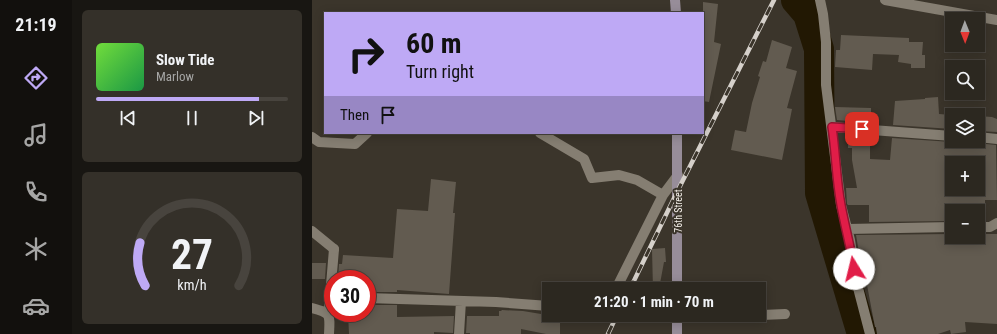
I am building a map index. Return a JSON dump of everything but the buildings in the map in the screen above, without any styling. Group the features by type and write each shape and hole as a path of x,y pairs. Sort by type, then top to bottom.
{"street":[{"path":"676,0 676,12"},
{"path":"820,0 826,42 826,85 832,127 835,166 841,206 847,229 857,284 870,334"},
{"path":"885,0 997,20"},
{"path":"832,127 945,135"},
{"path":"312,136 319,142 355,144 366,134"},
{"path":"542,134 584,159 592,178 618,175 637,180 663,194"},
{"name":"76th Street","path":"677,134 677,282"},
{"path":"985,138 997,139"},
{"path":"619,282 663,194 678,175"},
{"path":"985,227 990,227 997,223"},
{"path":"847,229 945,227"},
{"path":"312,231 334,249 332,270"},
{"path":"376,298 461,300 542,305"},
{"path":"459,334 461,300"},
{"path":"312,308 324,308"},
{"path":"766,315 785,314"},
{"path":"329,334 330,322"},
{"path":"677,322 677,334"}],"waterway":[{"path":"796,0 808,14 819,49 820,193 862,334"}],"railway":[{"path":"633,282 774,0"},
{"path":"608,334 614,322"}],"route":[{"path":"854,269 850,240 841,206 835,166 832,127 862,129"}]}
